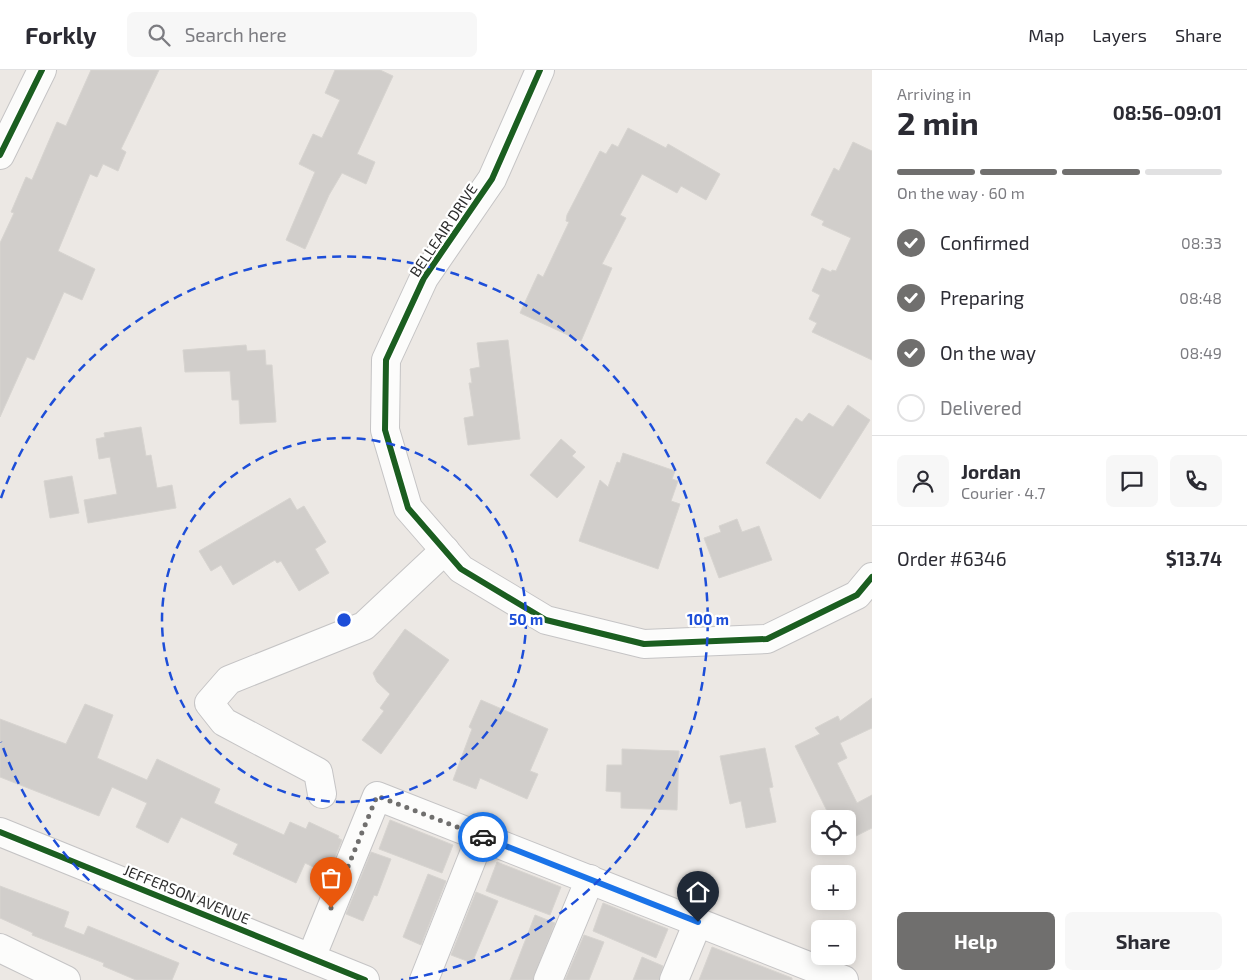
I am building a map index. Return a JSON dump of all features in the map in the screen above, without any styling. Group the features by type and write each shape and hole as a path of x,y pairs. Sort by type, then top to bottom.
{"street":[{"path":"0,155 42,70"},
{"name":"BELLEAIR DRIVE","path":"540,70 492,179 424,278 386,360 385,430 408,508 461,569 546,620 644,644 767,640 857,595 872,577"},
{"path":"322,794 318,772 224,722 209,703 230,680 364,626 445,550"},
{"path":"311,958 377,796 698,922 805,973 844,980"},
{"name":"JEFFERSON AVENUE","path":"0,832 366,980"},
{"path":"424,980 481,836"},
{"path":"548,980 590,879"},
{"path":"674,980 698,922"},
{"path":"0,948 66,980"}],"building":[{"path":"91,70 159,70 121,149 126,152 118,171 103,164 97,177 90,174 58,251 95,269 82,300 64,292 34,360 27,357 0,417 0,243 14,213 11,212 26,177 32,180 57,122 66,126"},
{"path":"335,70 380,70 393,76 357,154 375,162 366,184 342,173 329,195 305,249 286,240 315,172 299,164 313,134 322,138 340,100 325,93"},
{"path":"628,128 666,148 668,144 720,174 706,200 681,186 677,193 642,174 620,215 626,218 602,264 612,268 581,341 520,313 538,274 543,277 569,222 566,221 567,215 600,151 606,154 612,144 618,147"},
{"path":"853,142 872,151 872,360 812,332 817,323 809,319 820,295 812,291 822,268 831,272 832,270 836,271 851,238 822,225 824,221 811,215 834,168 839,171"},
{"path":"508,340 520,439 468,445 464,418 474,416 469,383 472,383 470,369 480,367 477,343"},
{"path":"246,345 247,351 265,350 266,365 272,365 276,422 240,424 239,400 232,400 230,371 185,372 183,350"},
{"path":"848,405 870,420 820,499 766,463 796,418 802,422 809,413 833,427"},
{"path":"141,427 146,456 151,455 157,488 172,485 176,508 88,523 84,500 117,494 110,457 99,459 96,439 105,437 104,433"},
{"path":"561,439 576,452 572,456 585,467 557,498 530,475"},
{"path":"623,453 675,471 672,479 678,481 671,501 680,504 658,569 579,541 600,480 608,487 617,462 620,463"},
{"path":"72,476 79,513 50,518 44,481"},
{"path":"290,498 297,510 304,506 326,542 315,549 329,573 299,591 281,561 277,563 275,560 233,585 221,565 211,571 199,551"},
{"path":"737,519 742,532 759,526 772,560 719,578 704,538 721,532 719,526"},
{"path":"405,629 449,660 381,754 362,740 384,711 380,708 390,694 377,682 373,673"},
{"path":"872,698 872,728 840,743 847,758 837,763 857,803 872,795 872,828 856,836 856,810 827,810 795,746 820,734 815,728 838,716 840,721"},
{"path":"481,700 548,729 530,771 538,774 527,799 480,778 476,789 453,780 472,729 469,727"},
{"path":"85,704 113,715 97,758 147,780 157,759 220,789 214,803 284,835 290,822 306,829 309,822 339,836 338,838 342,840 328,874 305,863 296,883 233,854 238,844 181,817 168,843 136,827 147,803 112,787 99,816 0,777 0,719 66,744"},
{"path":"765,748 773,787 769,788 776,822 746,828 741,801 730,804 720,756"},
{"path":"622,749 679,751 677,810 621,808 621,792 606,791 607,765 622,765"},
{"path":"390,820 453,845 442,873 379,849"},
{"path":"371,852 391,859 377,896 374,895 363,921 346,914"},
{"path":"497,862 561,887 550,915 486,891"},
{"path":"428,874 446,881 421,945 403,937"},
{"path":"0,886 69,912 64,927 84,935 88,926 179,963 172,980 136,980 103,966 104,963 32,935 33,933 0,918"},
{"path":"476,892 498,901 472,963 451,955"},
{"path":"603,903 668,929 656,958 593,931"},
{"path":"535,915 555,923 533,980 510,980"},
{"path":"584,935 604,942 589,980 565,980"},
{"path":"712,947 792,978 792,980 699,980"},
{"path":"642,957 663,966 659,980 633,980"}],"cycle path":[{"path":"0,155 42,70"},
{"path":"540,70 492,179 424,278 386,360 385,430 408,508 461,569 546,620 644,644 767,639 857,595 872,577"},
{"path":"0,832 365,980"}],"way so far":[{"path":"331,908 377,796 483,837"}],"route":[{"path":"483,837 698,922"}]}
